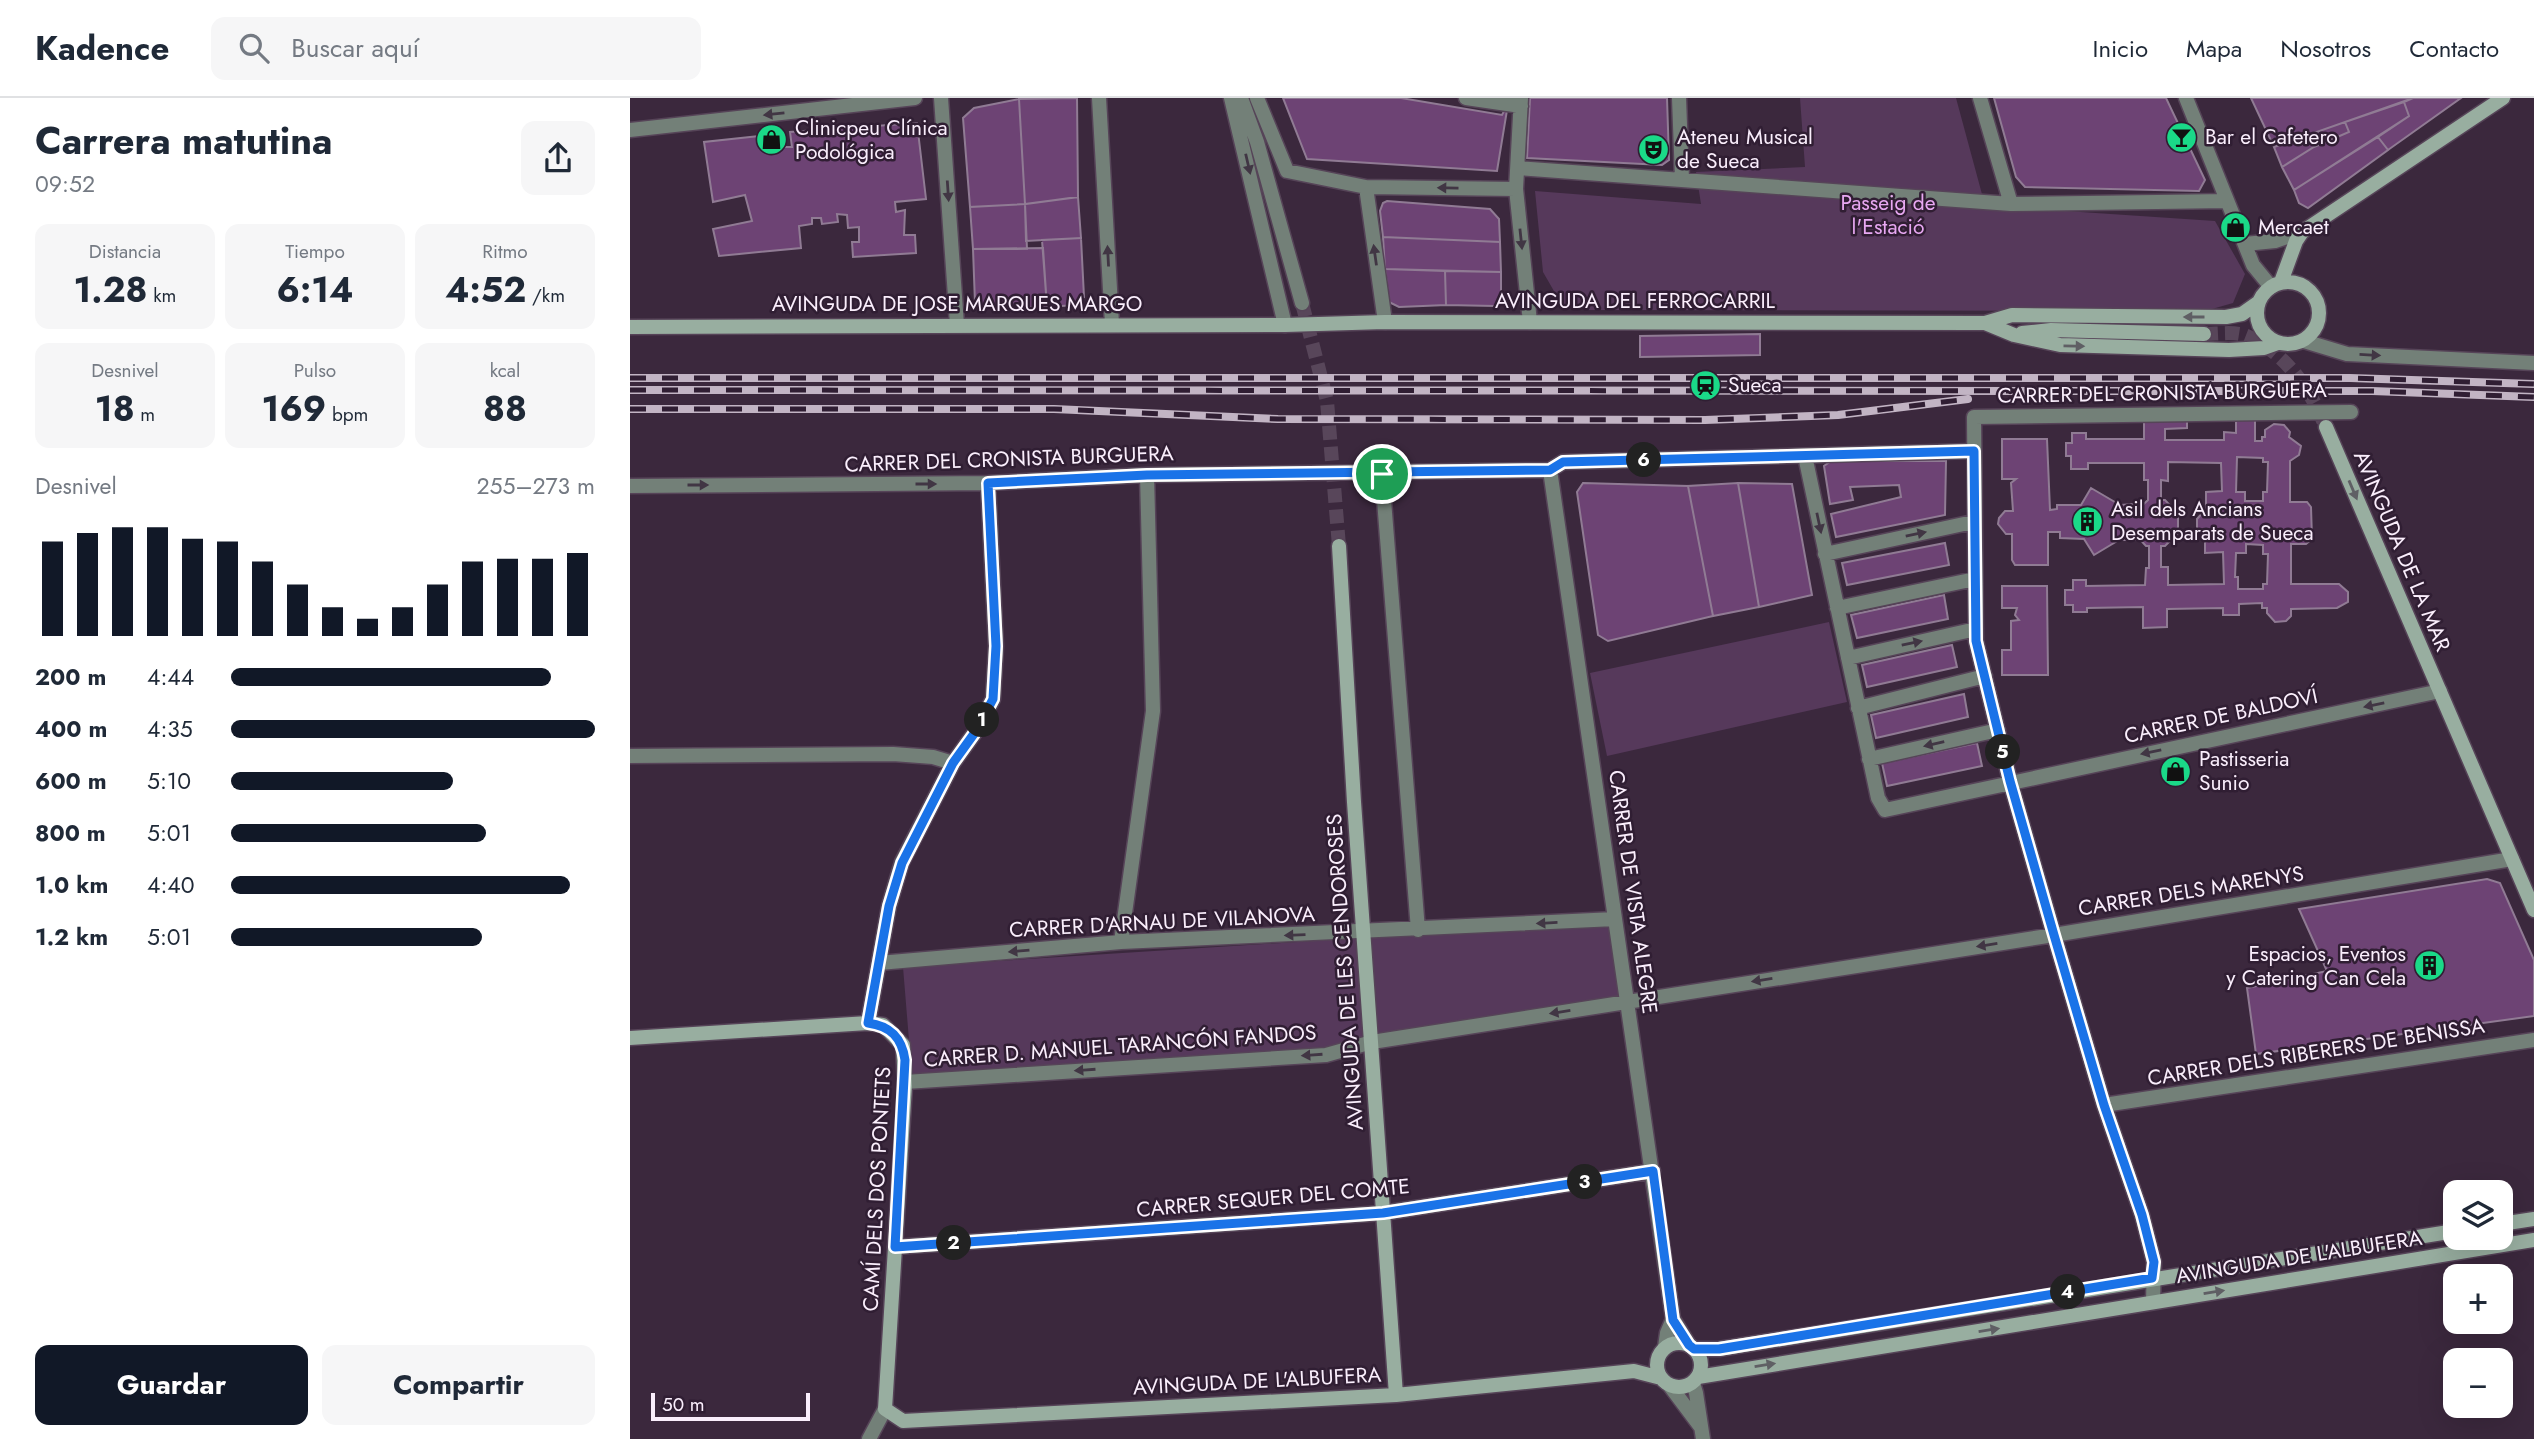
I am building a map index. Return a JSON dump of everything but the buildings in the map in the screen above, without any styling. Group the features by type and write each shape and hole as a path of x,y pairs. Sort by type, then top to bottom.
{"street":[{"path":"630,130 915,98"},
{"path":"941,98 957,325"},
{"path":"1099,98 1112,324"},
{"path":"1231,98 1284,325"},
{"path":"1241,98 1302,303"},
{"path":"1257,98 1287,172 1366,187 1516,189"},
{"path":"1466,98 1521,102 1516,189 1530,322"},
{"path":"1679,98 1682,179"},
{"path":"1980,98 2011,204"},
{"path":"2186,98 2253,265 2276,284 2295,282 2306,286 2319,304 2317,326 2304,341"},
{"path":"2245,244 2275,240 2302,232 2503,98"},
{"path":"1518,168 2011,204 2227,201"},
{"path":"1366,187 1385,322"},
{"path":"1985,323 2012,315 2226,317 2242,314 2259,302 2276,284 2302,232"},
{"path":"2259,302 2257,319 2260,327 2271,339 2287,345 2304,341 2347,354 2534,363"},
{"name":"AVINGUDA DEL FERROCARRIL","path":"1284,325 1385,322 1985,323"},
{"path":"1985,323 2014,335 2060,345 2229,350 2264,348 2278,343"},
{"name":"AVINGUDA DE JOSE MARQUES MARGO","path":"630,327 1284,325"},
{"path":"2014,335 2051,330 2204,334"},
{"name":"CARRER DEL CRONISTA BURGUERA","path":"630,486 988,483 1147,475 1550,470 1563,462 1974,451 1974,417 2351,412"},
{"name":"AVINGUDA DE LA MAR","path":"2326,427 2512,859 2529,883 2534,910"},
{"path":"1974,451 1976,641 2010,781 2054,935 2104,1105 2142,1215 2154,1262 2153,1302"},
{"path":"1805,456 1869,759 1998,730"},
{"name":"CARRER DE VISTA ALEGRE","path":"1550,470 1673,1320 1692,1347"},
{"path":"1121,942 1153,711 1147,475"},
{"path":"630,1038 868,1023 889,906 902,863 953,763 976,731 993,699 996,646 988,483"},
{"path":"1384,500 1418,930"},
{"path":"1825,554 1973,522"},
{"name":"AVINGUDA DE LES CENDOROSES","path":"1339,546 1353,788 1396,1395"},
{"path":"1837,608 1975,579"},
{"path":"1848,658 1976,629"},
{"path":"1858,708 1985,676"},
{"name":"CARRER DE BALDOVÍ","path":"1869,759 1878,798 1885,810 2010,781 2440,691"},
{"path":"630,756 893,754 933,757 953,763"},
{"name":"CARRER DELS MARENYS","path":"1627,1001 2054,935 2512,859"},
{"name":"CARRER D'ARNAU DE VILANOVA","path":"879,963 1121,942 1364,933 1615,919"},
{"name":"CARRER D. MANUEL TARANCÓN FANDOS","path":"905,1082 1326,1055 1372,1042 1627,1001"},
{"name":"CAMÍ DELS DOS PONTETS","path":"868,1023 883,1025 903,1045 905,1082 885,1409 869,1439"},
{"name":"CARRER DELS RIBERERS DE BENISSA","path":"2104,1105 2534,1040"},
{"name":"CARRER SEQUER DEL COMTE","path":"895,1247 1383,1213 1653,1171"},
{"path":"2513,1222 2534,1219"},
{"name":"AVINGUDA DE L'ALBUFERA","path":"1692,1347 1719,1349 2443,1233"},
{"name":"AVINGUDA DE L'ALBUFERA","path":"1695,1380 2534,1240"},
{"name":"CARRER DE VISTA ALEGRE","path":"1663,1350 1673,1320"},
{"path":"1634,1371 1677,1343 1692,1347 1701,1363 1695,1380 1702,1433"},
{"path":"1663,1350 1656,1365 1702,1433"},
{"name":"AVINGUDA DE L'ALBUFERA","path":"885,1409 903,1421 1396,1395 1634,1371 1665,1382"},
{"path":"1665,1382 1685,1387 1695,1380"}],"green space":[{"name":"Passeig de l'Estació","path":"1800,98 1956,98 1986,209 2036,209 2215,221 2245,274 2233,303 2205,311 1587,310 1562,305 1543,272 1535,191 1701,204 1696,172 1805,167"},
{"path":"1829,622 1847,702 1607,756 1590,673"},
{"path":"1610,926 1621,998 1378,1037 1370,937"},
{"path":"1359,938 1365,1038 1324,1050 912,1077 903,967"}],"tunnel":[{"path":"1302,303 1327,401 1339,546"},
{"path":"2204,334 2243,334 2273,351 2303,384 2324,423"}],"railway":[{"path":"630,378 2350,378 2534,384"},
{"path":"630,390 2372,391 2534,397"},
{"path":"630,409 1054,409 1278,419 1705,420 1838,415 1968,399"}],"place":[{"name":"Bar el Cafetero","path":"2182,137"},
{"name":"Clinicpeu Clínica Podológica","path":"772,140"},
{"name":"Ateneu Musical de Sueca","path":"1654,149"},
{"name":"Mercaet","path":"2235,227"},
{"name":"Sueca","path":"1705,385"},
{"name":"Asil dels Ancians Desemparats de Sueca","path":"2088,521"},
{"name":"Pastisseria Sunio","path":"2176,771"},
{"name":"Espacios, Eventos y Catering Can Cela","path":"2429,966"}],"route":[{"path":"1974,451 1976,641 2010,781 2054,935 2104,1105 2142,1215 2154,1262 2152,1278 1719,1349 1694,1349 1673,1320 1653,1171 1383,1213 895,1247 905,1060 903,1045 895,1035 883,1025 868,1023 889,906 902,863 953,763 976,731 993,699 996,646 988,483 1147,475 1382,474 1550,470 1563,462 1974,451"}]}
